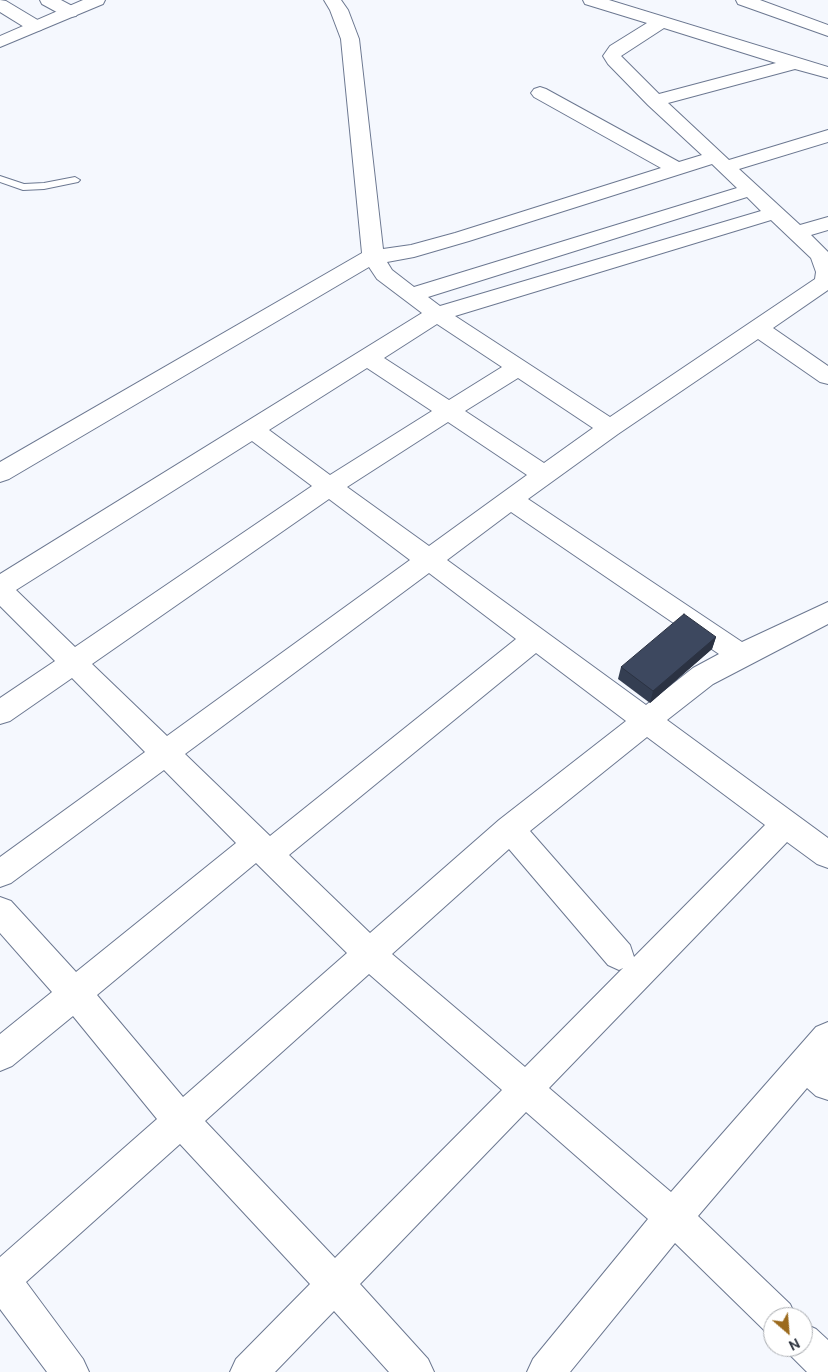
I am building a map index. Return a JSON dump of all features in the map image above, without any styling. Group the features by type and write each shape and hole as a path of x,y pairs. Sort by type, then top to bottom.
{"street":[{"path":"48,0 70,12"},
{"path":"1,41 97,0"},
{"path":"332,0 339,10 350,38 356,73 373,256 384,274 437,314 610,428"},
{"path":"591,0 828,73"},
{"path":"744,0 828,31"},
{"path":"0,5 35,26"},
{"path":"0,874 165,751 544,475 610,428 817,289 824,281 827,272 825,263 819,254 654,101 622,69 612,56 626,42 661,22"},
{"path":"654,101 796,63"},
{"path":"540,93 677,169"},
{"path":"0,473 373,256 394,255 430,246 677,169 720,162 828,136"},
{"path":"410,295 750,190"},
{"path":"767,1307 673,1217 369,954 165,751 72,663 0,588 437,314 774,213"},
{"path":"796,233 828,223"},
{"path":"758,328 828,377"},
{"path":"367,358 544,475"},
{"path":"0,714 329,487 518,367"},
{"path":"252,429 828,855"},
{"path":"511,500 741,655"},
{"path":"70,1372 0,1279 510,829 646,719 702,676 828,612"},
{"path":"0,1055 75,994 535,638"},
{"path":"249,1372 786,823"},
{"path":"510,829 619,954"},
{"path":"0,911 75,994 181,1121 416,1372"},
{"path":"546,1372 673,1217 816,1074 828,1038"},
{"path":"813,1352 828,1366"}],"lane":[{"path":"0,179 23,187 44,186 75,180"}],"building":[{"path":"684,614 716,637 653,691 621,667"}]}
